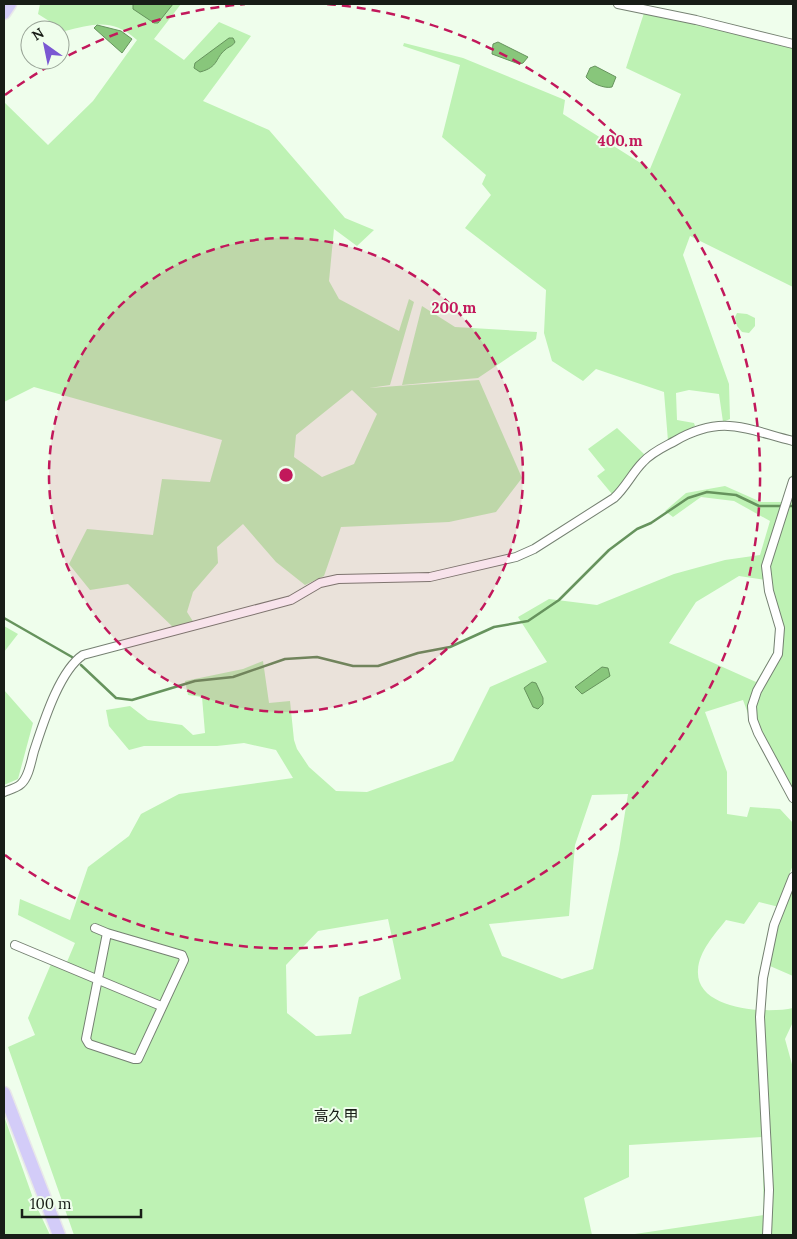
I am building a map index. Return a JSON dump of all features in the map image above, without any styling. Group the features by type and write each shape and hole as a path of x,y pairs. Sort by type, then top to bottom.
{"highway":[{"path":"4,13 10,4"},
{"path":"4,1093 59,1235"}],"street":[{"path":"618,4 696,20 793,44"},
{"path":"4,792 22,783 28,773 43,724 60,686 73,664 83,655 290,600 320,583 338,579 430,577 516,557 534,549 614,498 624,488 642,462 653,453 704,426 718,424 793,440"},
{"path":"793,480 766,566 769,591 780,628 778,654 757,691 752,706 753,720 758,733 793,798"},
{"path":"767,1235 769,1190 760,1017 762,978 774,925 793,877"},
{"path":"95,928 182,955 184,960 138,1059 134,1060 89,1044 86,1039 107,933"},
{"path":"15,945 161,1006"}],"shaded area":[{"path":"40,4 181,4 154,39 184,60 219,22 251,36 203,101 269,130 345,218 374,230 357,246 334,229 329,281 339,299 399,331 409,299 414,302 390,385 369,388 479,380 522,478 496,512 449,522 341,527 324,576 305,585 276,562 243,524 217,547 218,563 193,592 187,612 194,623 175,629 128,584 90,590 69,564 87,529 153,535 162,479 210,482 222,440 34,387 4,402 4,102 48,145 93,101 137,40 119,28 111,26 94,25 70,30 70,20 48,20 38,14","holes":["352,390 377,414 354,464 322,477 294,457 296,435"]},
{"path":"133,4 173,4 158,23 154,23 133,9"},
{"path":"644,13 701,23 793,47 793,287 690,236 683,255 729,384 730,419 723,422 719,394 689,390 676,393 677,420 694,423 695,426 668,441 664,392 596,369 583,381 552,361 544,333 546,290 465,228 491,195 482,184 486,175 442,137 460,65 403,46 404,43 463,58 565,100 563,114 650,169 681,94 626,68"},
{"path":"97,25 121,31 132,39 122,53 94,28"},
{"path":"229,38 233,38 235,42 222,53 211,68 200,72 194,68 195,63"},
{"path":"498,42 528,57 523,63 519,64 492,54 493,44"},
{"path":"595,66 616,77 612,87 598,85 586,77 590,68"},
{"path":"422,306 455,327 537,332 536,339 478,378 402,385"},
{"path":"737,313 747,314 755,318 755,326 749,333 742,332 737,326 735,317"},
{"path":"617,428 645,455 622,486 612,494 597,476 605,470 588,449"},
{"path":"793,471 793,802 750,719 743,700 705,712 727,772 727,814 747,817 750,807 780,809 793,823 793,865 787,880 793,881 793,976 763,963 779,907 759,902 744,924 726,920 704,950 698,970 700,983 708,994 720,1001 751,1009 781,1010 793,1008 793,1022 785,1039 793,1068 793,1235 628,1235 764,1215 762,1137 629,1145 629,1177 584,1198 592,1235 74,1235 8,1047 35,1035 28,1018 51,964 64,969 75,943 18,915 20,899 70,920 88,867 129,836 141,814 179,794 293,778 276,750 244,743 217,746 144,746 129,750 109,726 106,710 130,706 148,720 182,725 193,735 205,733 202,697 188,695 185,681 243,669 263,661 269,703 290,701 294,740 297,749 309,767 336,791 367,792 453,761 490,687 547,662 518,617 549,599 597,605 674,574 725,560 760,555 770,521 734,501 701,497 673,517 665,511 686,493 725,486 761,502 783,502","holes":["739,576 765,580 776,630 773,654 756,682 669,643 696,602","628,794 619,850 593,969 562,979 502,956 489,924 569,916 575,845 592,795","388,919 401,979 359,997 351,1034 316,1036 287,1013 286,965 318,931"]},
{"path":"4,626 18,634 4,652"},
{"path":"602,667 608,668 610,676 582,694 575,687"},
{"path":"532,682 536,683 543,698 543,704 538,709 533,707 524,688"},
{"path":"4,690 33,723 18,779 4,785"},
{"path":"4,1116 34,1201 50,1235 4,1235"}],"waterway":[{"path":"81,665 116,698 132,700 195,681 233,677 285,659 317,657 353,666 378,666 418,653 450,647 494,627 528,621 559,600 609,550 637,529 651,523 688,498 707,492 736,495 759,506 793,506"},
{"path":"4,618 72,657"}],"district":[{"name":"高久甲","path":"336,1116"}]}
